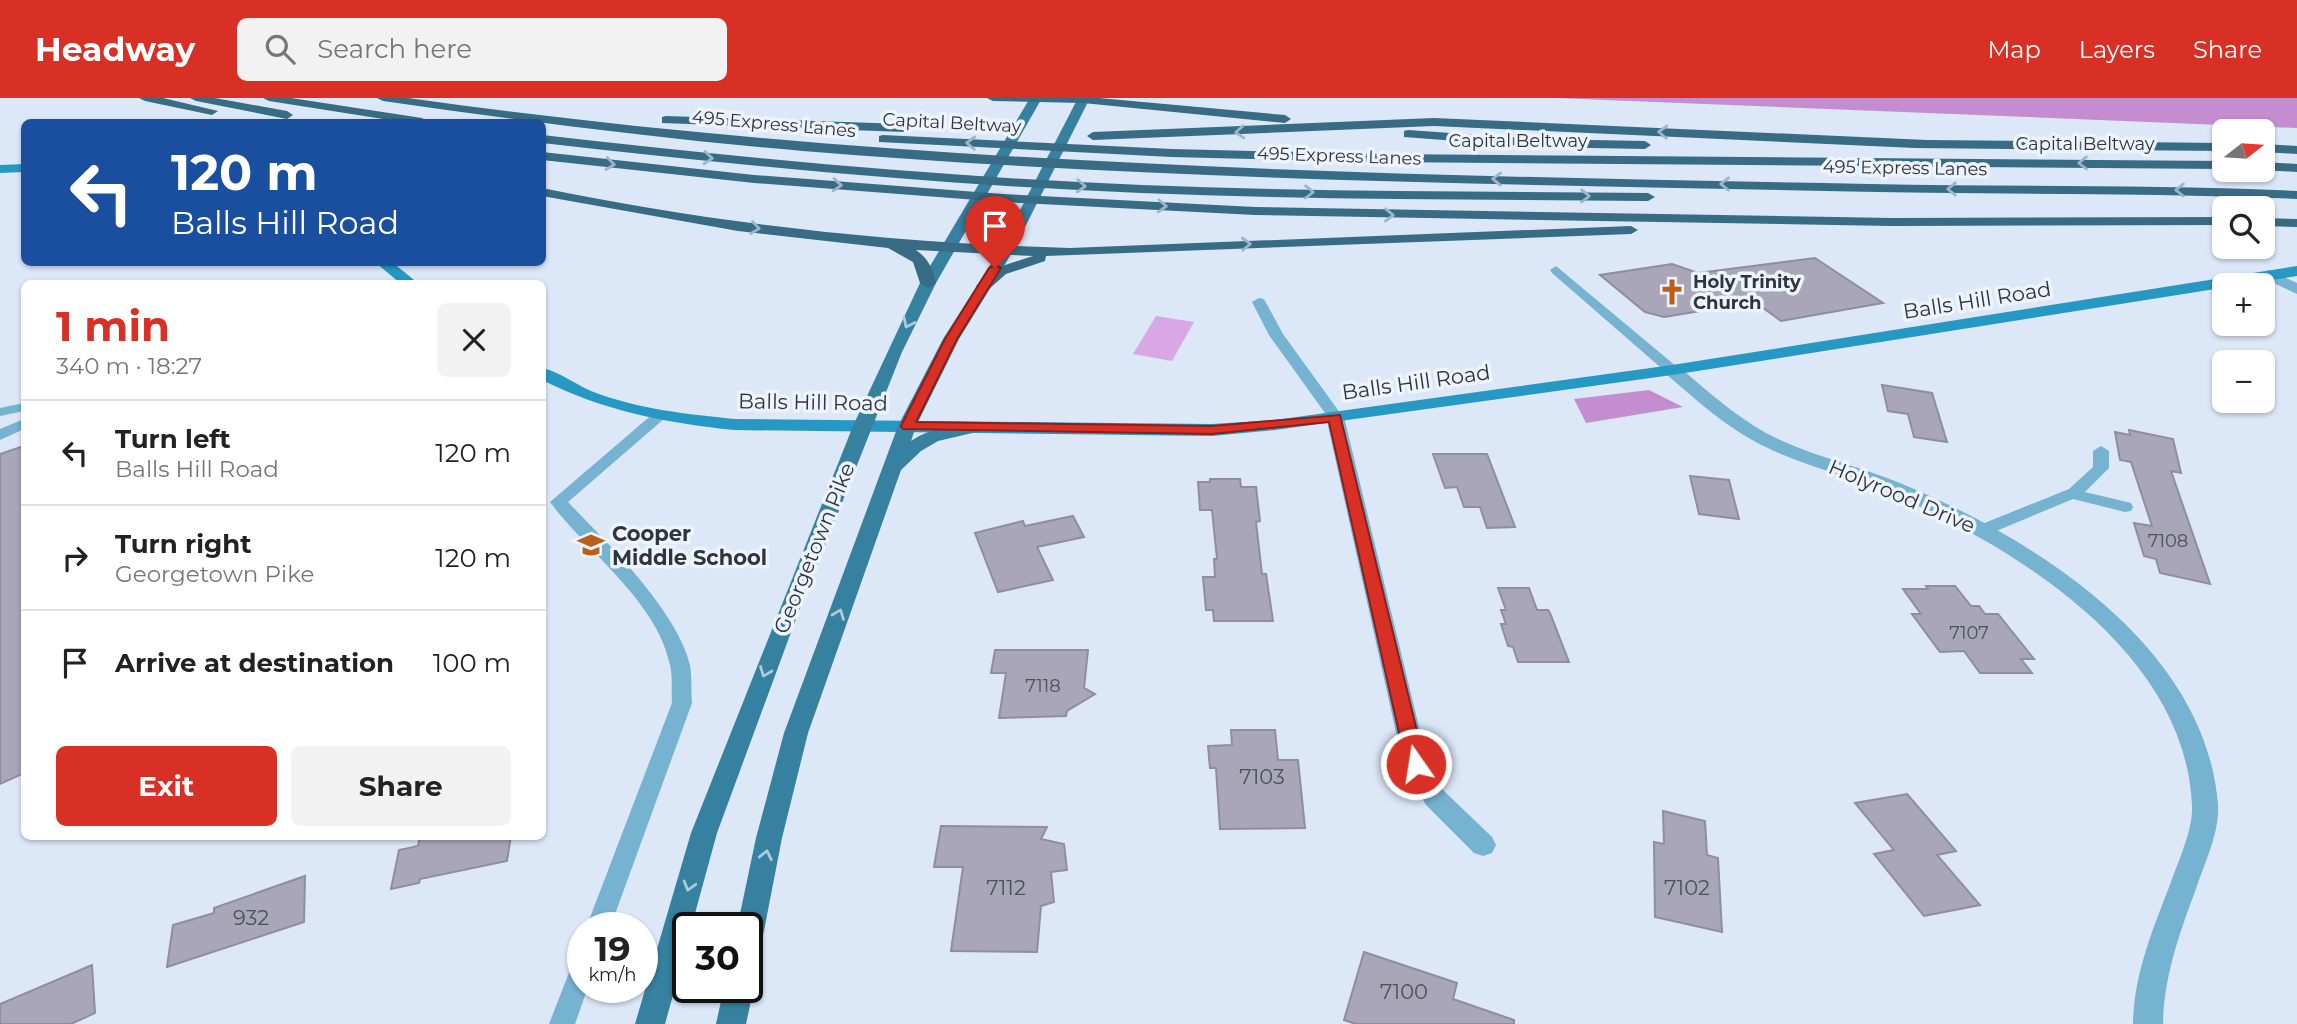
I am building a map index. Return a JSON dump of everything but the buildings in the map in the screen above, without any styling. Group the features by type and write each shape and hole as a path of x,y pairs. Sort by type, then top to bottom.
{"highway":[{"path":"145,98 252,119"},
{"path":"197,98 302,117"},
{"path":"269,98 403,119"},
{"name":"495 Express Lanes","path":"383,98 535,119"},
{"name":"Capital Beltway","path":"478,98 657,120 853,137 1257,156 2212,165"},
{"path":"993,98 1084,99 1416,135 1591,144 2212,147"},
{"path":"1111,98 1130,103"},
{"name":"495 Express Lanes","path":"546,120 639,131 1016,162 1368,176 1907,188 2217,191 2297,195"},
{"path":"657,120 810,123 1093,136 1434,122 1927,144"},
{"name":"495 Express Lanes","path":"546,139 673,155 902,175 1143,189 2297,205"},
{"path":"2069,146 2212,152"},
{"path":"2275,148 2297,149"},
{"path":"2275,155 2297,156"},
{"path":"546,156 703,175 1016,199 1379,215 1682,216 1892,222 2212,221"},
{"path":"2275,167 2297,168"},
{"path":"546,193 687,218 866,240 1006,251 1070,252 1892,222"},
{"path":"2275,222 2297,223"},
{"path":"866,240 904,249 919,257 928,283"},
{"path":"984,286 1001,271 1015,265 1070,252"}],"main road":[{"name":"Georgetown Pike","path":"650,1024 704,833 862,426 928,283 1036,98"},
{"name":"Georgetown Pike","path":"754,912 769,838 796,733 908,426 932,373 1006,251 1084,99"},
{"path":"886,481 911,447 919,442 934,435 975,427"},
{"path":"731,1024 736,1003"}],"street":[{"path":"0,169 21,168"},
{"path":"387,266 407,280"},
{"name":"Balls Hill Road","path":"2275,274 2297,271"},
{"path":"2275,278 2297,289"},
{"name":"Balls Hill Road","path":"546,375 590,396 660,415 738,423 1212,430 1335,418 1382,408 1672,370 2212,284"},
{"name":"Holyrood Drive","path":"1672,370 1732,421 1762,439 1891,487 1983,530 2066,584 2103,616 2138,652 2166,690 2187,728 2200,766 2204,821 2186,883 2155,961 2147,1000 2148,1024"},
{"path":"1335,418 1416,764 1435,798 1483,845"}],"lane":[{"path":"1556,270 1672,370"},
{"path":"1259,302 1276,335 1335,418"},
{"path":"0,412 21,408"},
{"path":"604,912 681,703 680,663 664,631 639,593 609,556 558,502 660,415"},
{"path":"0,435 21,425"},
{"path":"1983,530 2071,494 2101,468 2101,451"},
{"path":"2071,494 2125,507"},
{"path":"562,1024 570,1003"}],"shaded area":[{"path":"1555,98 2297,98 2297,128 2275,127 2275,119 2212,119 2212,125"},
{"path":"1156,316 1194,322 1172,361 1133,354"},
{"path":"1649,390 1683,407 1586,423 1574,399"}],"place":[{"name":"Holy Trinity Church","path":"1672,292"},
{"name":"Cooper Middle School","path":"591,545"}],"route":[{"path":"995,268 926,384 908,426 1212,430 1335,418 1416,764"}]}
